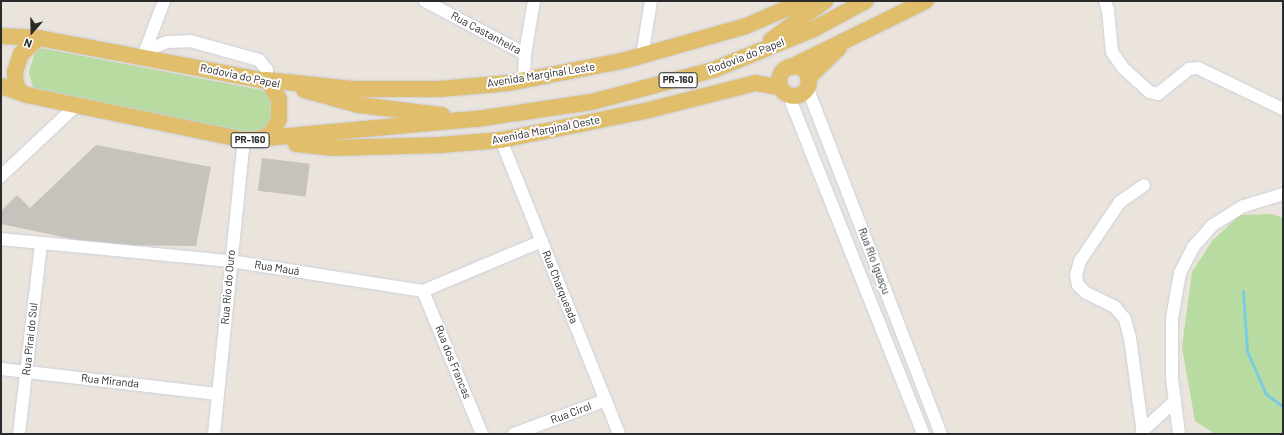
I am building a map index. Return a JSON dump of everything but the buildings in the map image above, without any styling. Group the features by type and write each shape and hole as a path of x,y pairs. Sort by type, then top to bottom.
{"main road":[{"name":"Avenida Marginal Leste","path":"267,80 369,89 439,89 524,80 642,56 746,26 804,1"},
{"path":"745,58 825,1"},
{"name":"Rodovia do Papel","path":"1,86 27,95 251,140 477,119 591,102 698,74 745,58 814,29 866,1"},
{"name":"Avenida Marginal Oeste","path":"790,67 926,1"},
{"name":"Rodovia do Papel","path":"1,36 39,38 144,54 267,80 359,105 477,119"},
{"path":"27,95 20,92 16,84 15,72 21,54 39,38"},
{"name":"Avenida Marginal Oeste","path":"251,140 334,148 440,146 501,140 645,110 756,83 797,96 849,39"},
{"path":"784,91 780,75 790,67 804,70 808,83"},
{"path":"251,140 271,133 279,119 279,99 267,80"},
{"path":"1,91 27,95"}],"street":[{"path":"144,54 164,1"},
{"name":"Rua Castanheira","path":"425,1 525,54"},
{"path":"524,80 525,54 534,1"},
{"path":"642,56 651,1"},
{"path":"1105,1 1109,15 1112,52 1123,68 1150,92 1158,94 1189,69 1198,68 1283,109"},
{"path":"1,33 39,38"},
{"path":"144,54 167,42 190,41 259,60 267,70 267,80"},
{"name":"Rua Rio Iguaçu","path":"808,83 941,434"},
{"name":"Rua Rio Iguaçu","path":"784,91 922,434"},
{"path":"1,176 77,105"},
{"name":"Rua Rio do Ouro","path":"214,434 230,261 251,140"},
{"name":"Rua Charqueada","path":"501,140 619,434"},
{"path":"1142,433 1130,338 1125,319 1115,307 1086,293 1078,285 1076,275 1080,261 1120,202 1144,185"},
{"path":"1179,434 1172,378 1172,318 1180,273 1193,247 1213,225 1244,206 1283,194"},
{"name":"Rua Mauá","path":"1,239 230,261 423,291"},
{"path":"423,291 542,241"},
{"name":"Rua Piraí do Sul","path":"20,434 41,244"},
{"name":"Rua dos Francas","path":"423,291 482,434"},
{"name":"Rua Miranda","path":"1,369 218,394"},
{"name":"Rua Cirol","path":"514,434 606,400"},
{"path":"1142,433 1175,401"}],"green space":[{"path":"41,48 266,91 276,115 263,138 34,92 29,72 35,52"},
{"path":"1272,214 1283,218 1283,434 1215,434 1195,421 1182,347 1192,272 1212,241 1240,215"}],"waterway":[{"path":"1243,291 1247,351 1266,394 1283,407"}]}
